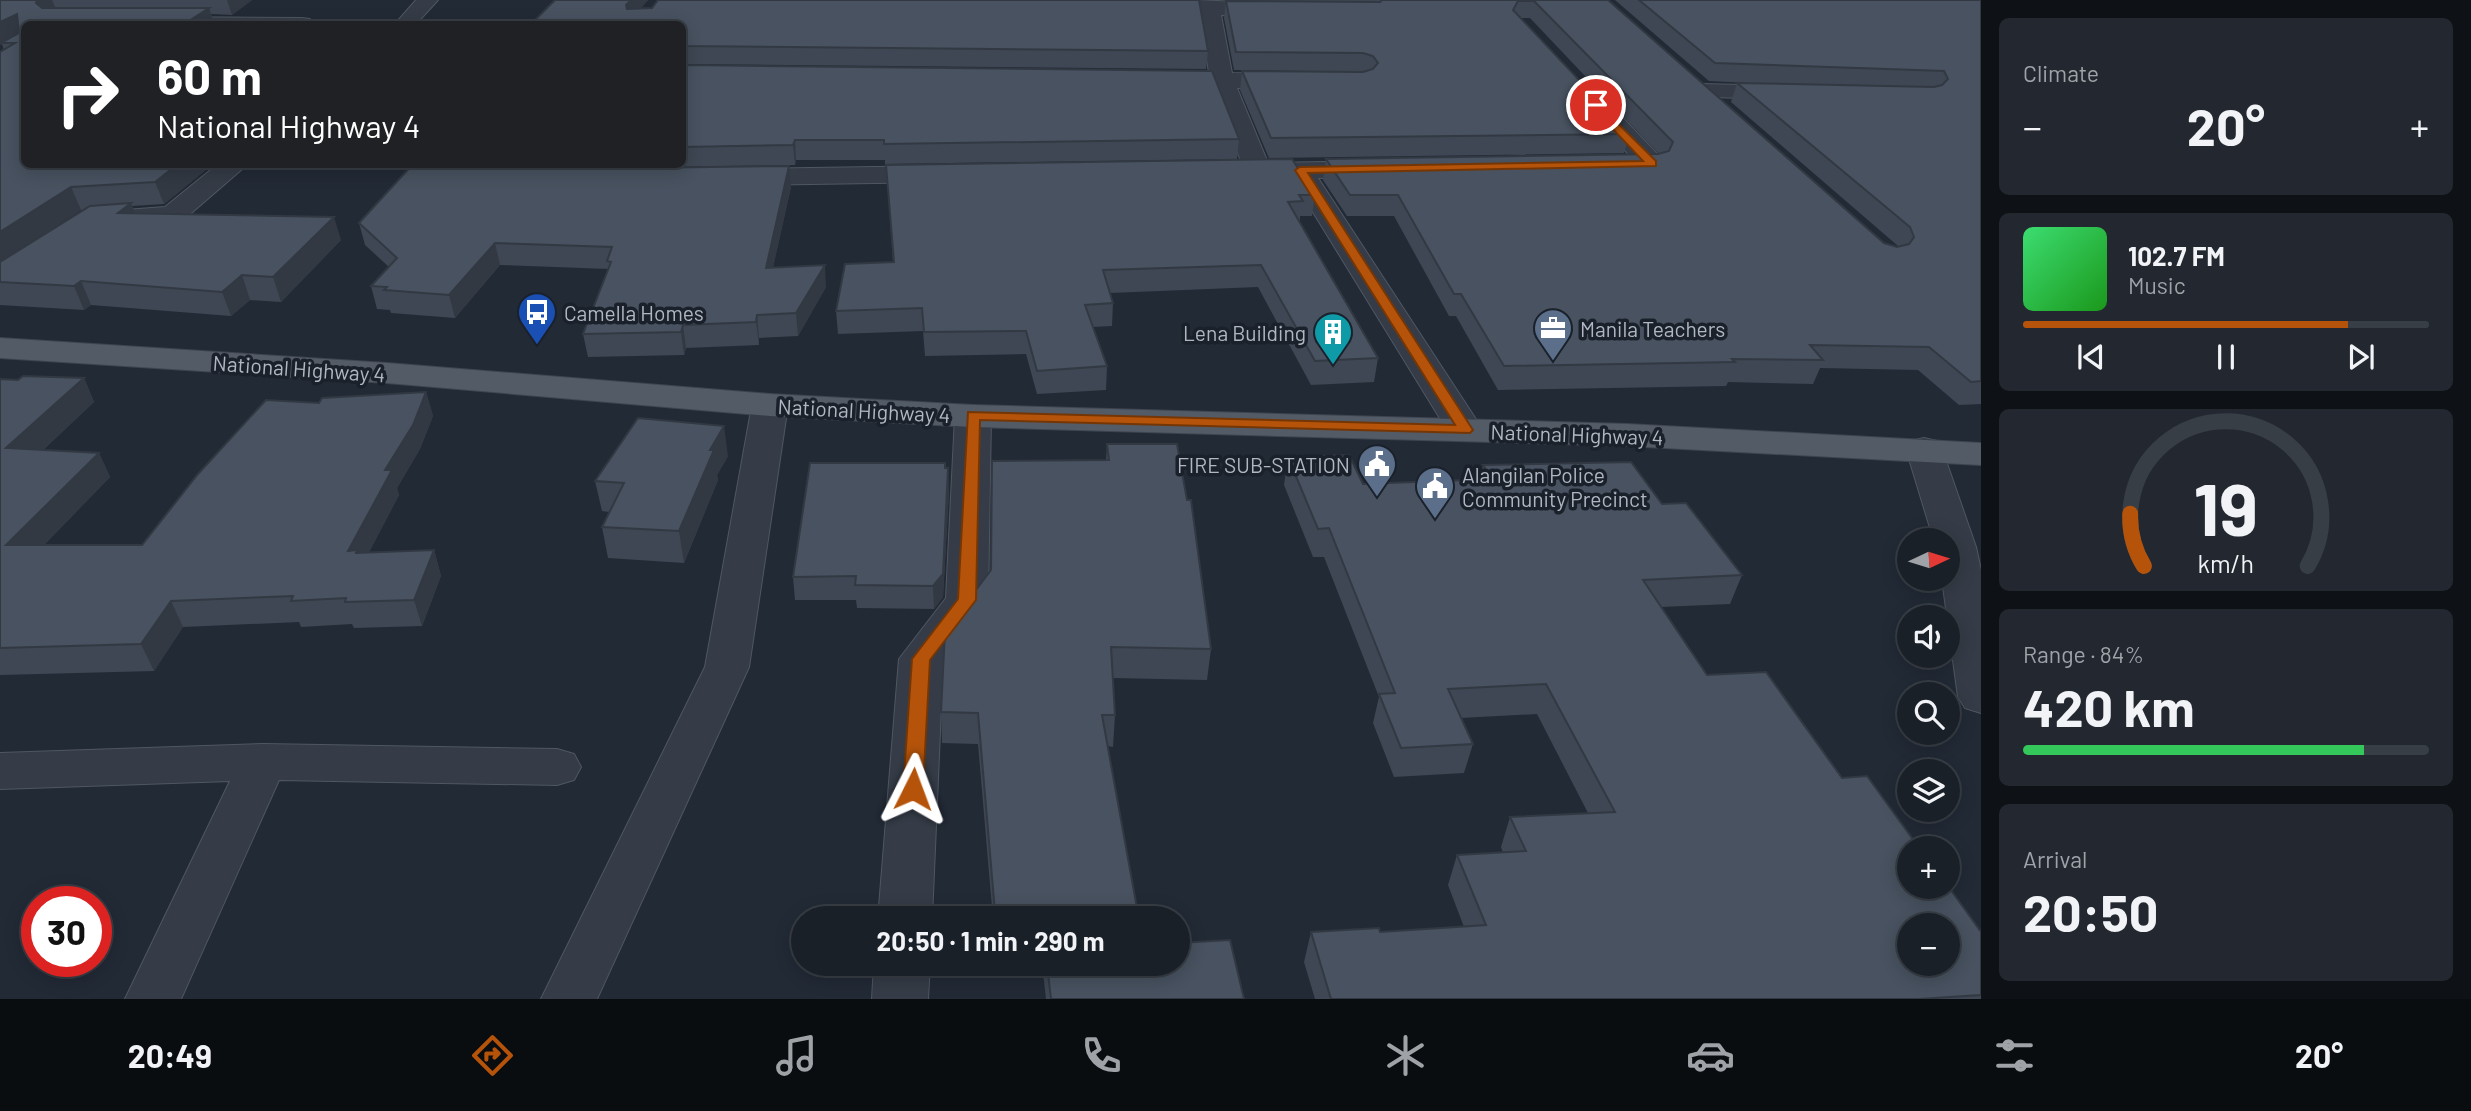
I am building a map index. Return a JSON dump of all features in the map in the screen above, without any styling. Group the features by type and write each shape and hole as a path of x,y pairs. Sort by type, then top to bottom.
{"main road":[{"name":"National Highway 4","path":"0,348 387,373 770,405 973,415 1465,430 1924,449 1981,454"}],"street":[{"path":"408,21 428,0"},
{"path":"1126,7 1208,5 1303,11"},
{"path":"1208,5 1222,81 1258,171"},
{"path":"1680,72 1731,118"},
{"path":"1139,80 1319,81"},
{"path":"1577,85 1652,164 1584,165"},
{"path":"1700,90 1807,93"},
{"path":"92,218 172,215 230,168"},
{"path":"1217,171 1395,168"},
{"path":"1300,170 1465,430"},
{"path":"708,177 970,174"},
{"path":"569,999 727,667 770,405"},
{"path":"906,906 921,659 967,600 973,415"},
{"path":"1924,449 1956,547 1972,629 1981,697"},
{"path":"153,999 263,762"},
{"path":"0,771 263,762 557,767"},
{"path":"900,999 901,976"}],"building":[{"path":"0,0 37,0 36,3 42,8 209,8 189,21 21,21 21,168 173,168 155,182 71,187 0,232 0,52 15,43 1,43 19,33 17,14 0,22"},
{"path":"555,0 631,0 626,5 627,9 652,8 658,0 1199,0 1208,51 686,46 686,21 534,21"},
{"path":"1608,0 1884,243 1897,247 1909,244 1914,237 1910,227 1737,83 1934,87 1942,85 1948,79 1944,71 1715,63 1639,0 1981,0 1981,381 1971,382 1929,347 1810,345 1823,360 1732,359 1735,362 1504,366 1461,294 1454,294 1398,195 1350,195 1326,159 1658,154 1669,151 1673,142 1534,1 1518,1 1513,10 1630,134 1271,138 1242,71 1363,72 1373,69 1378,63 1373,56 1363,53 1236,52 1226,1"},
{"path":"686,65 1212,71 1239,139 884,144 884,140 795,140 793,145 686,147"},
{"path":"1292,159 1315,195 1299,195 1303,201 1288,202 1378,358 1315,361 1261,265 1103,270 1113,303 1085,305 1107,366 1037,371 1026,331 924,332 922,308 836,311 845,264 894,262 886,165"},
{"path":"789,166 766,268 825,265 796,313 757,315 756,322 683,325 681,332 583,334 611,262 607,261 612,247 495,243 449,295 384,290 387,287 371,286 397,258 359,223 409,168"},
{"path":"131,203 118,213 334,217 273,277 242,275 222,292 81,281 74,286 0,282 0,262 90,206"},
{"path":"23,376 84,378 6,448 99,453 6,545 142,545 198,474 266,400 319,403 322,398 426,392 413,425 385,470 392,470 348,551 434,550 414,600 345,602 346,598 291,601 293,596 171,601 141,644 0,648 0,379 18,380"},
{"path":"638,418 724,426 710,450 714,450 679,531 602,527 624,483 595,481"},
{"path":"1107,444 1177,444 1187,500 1191,500 1211,649 1111,647 1115,715 1102,715 1137,906 994,906 978,713 941,712 945,631 991,570 992,461 1109,460"},
{"path":"1349,455 1363,484 1492,479 1483,465 1631,462 1662,504 1686,503 1742,575 1643,580 1707,675 1766,672 1842,778 1867,776 1897,817 1897,822 1900,822 1911,836 1897,836 1897,899 1957,899 1981,932 1981,995 1919,999 1331,999 1311,932 1379,928 1380,932 1486,925 1457,855 1526,851 1510,817 1615,812 1546,684 1448,689 1473,744 1401,748 1379,694 1395,693 1329,528 1318,529 1288,457"},
{"path":"810,463 945,463 945,468 948,468 943,574 933,586 855,585 856,576 793,577"},
{"path":"1230,940 1244,999 1051,999 1048,976 1190,976 1190,942"}],"place":[{"name":"Camella Homes","path":"537,346"},
{"name":"Manila Teachers","path":"1553,362"},
{"name":"Lena Building","path":"1333,366"},
{"name":"FIRE SUB-STATION","path":"1377,498"},
{"name":"Alangilan Police Community Precinct","path":"1435,520"}],"route":[{"path":"913,789 921,659 967,600 973,415 1465,430 1300,170 1652,164 1596,105"}]}
